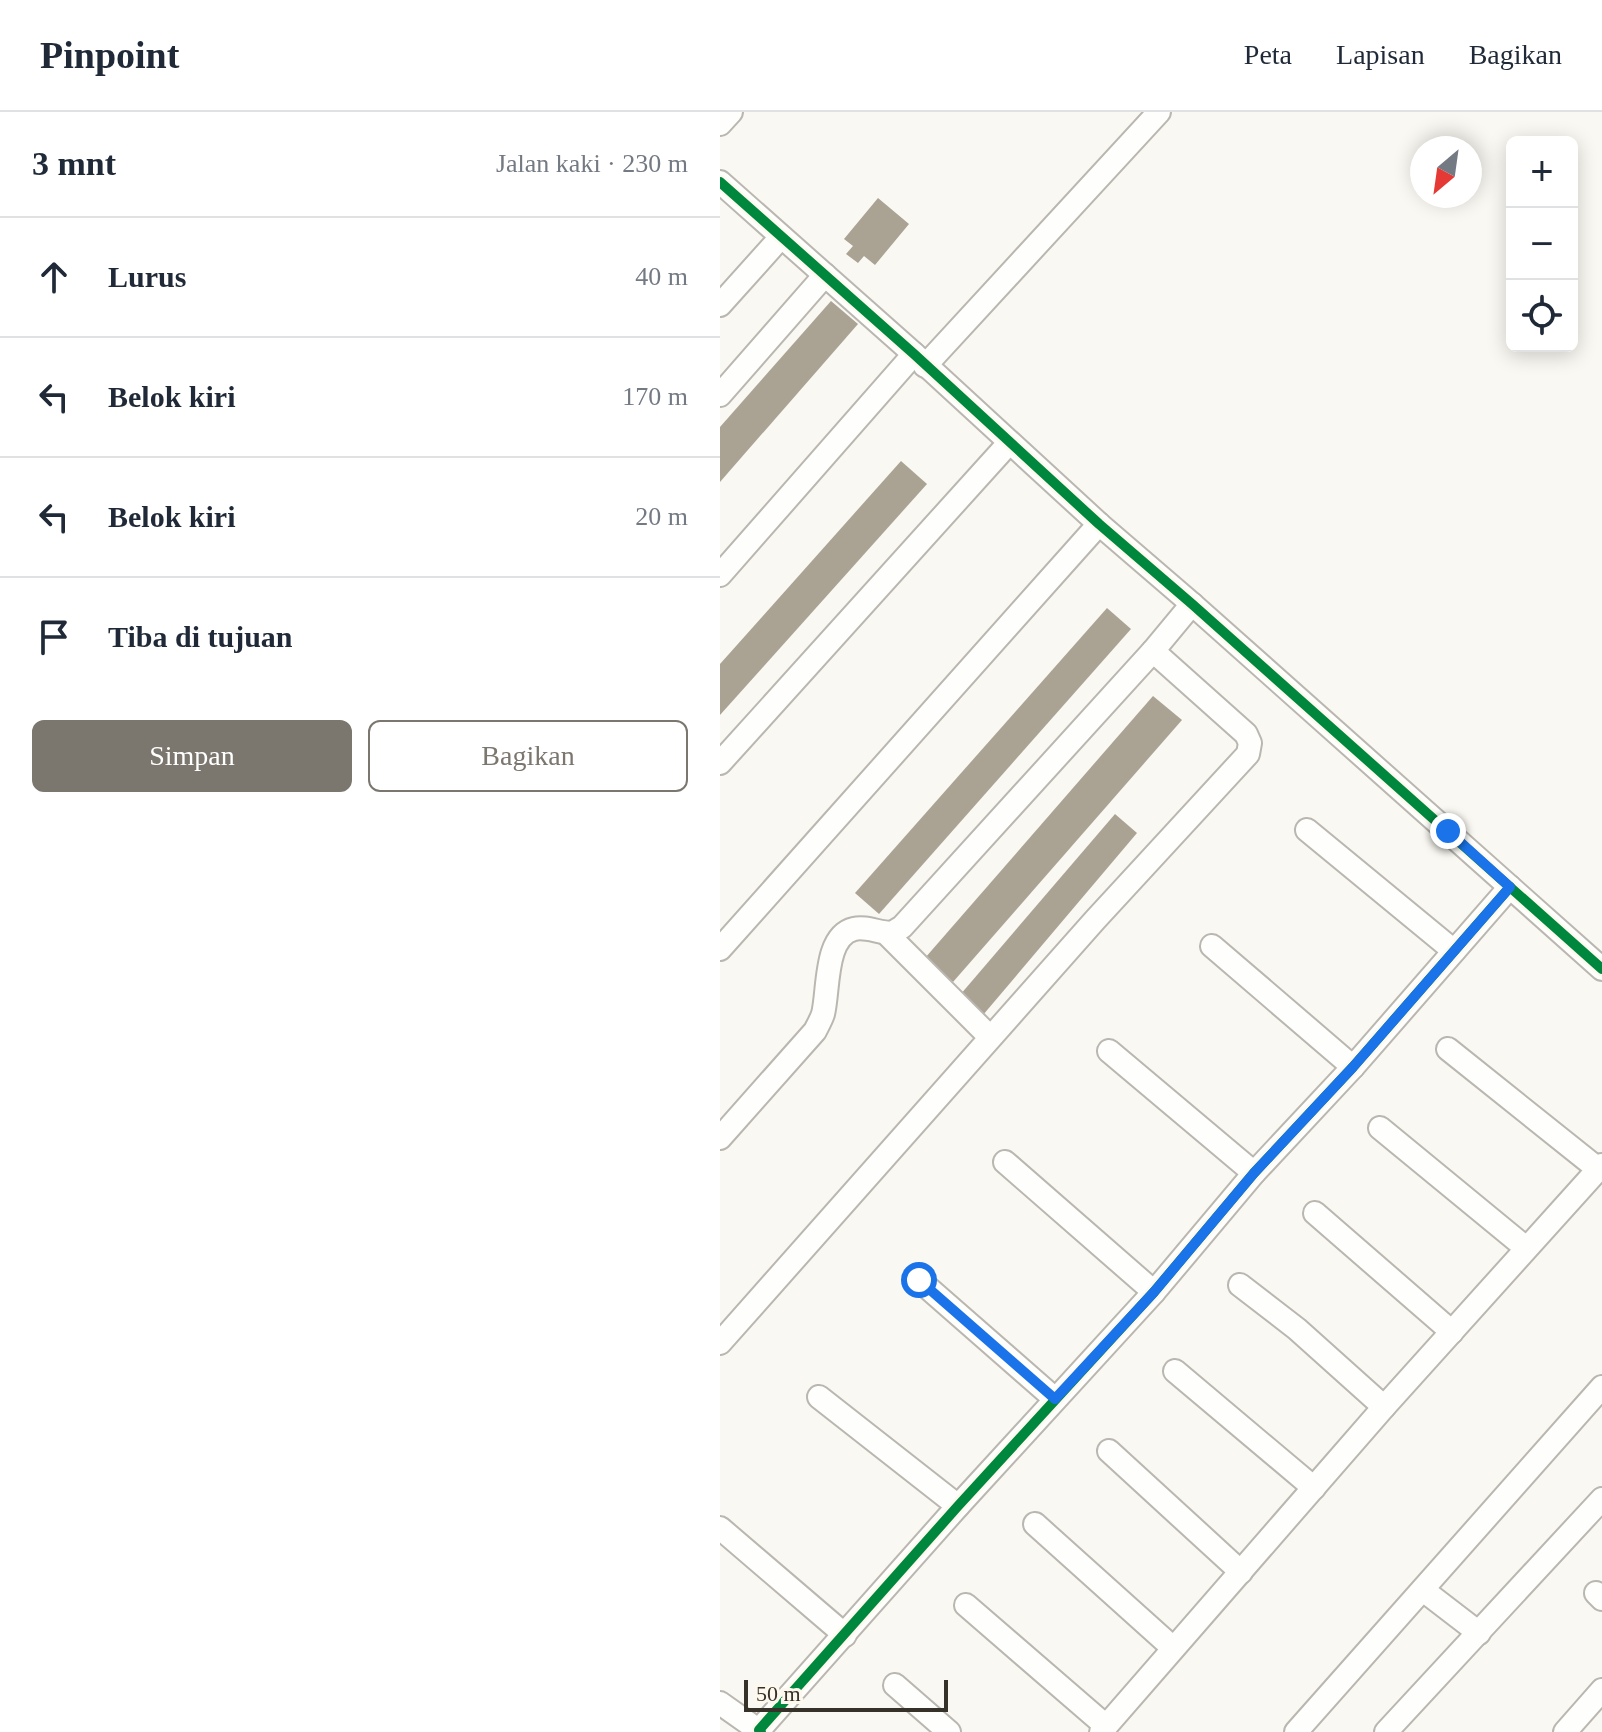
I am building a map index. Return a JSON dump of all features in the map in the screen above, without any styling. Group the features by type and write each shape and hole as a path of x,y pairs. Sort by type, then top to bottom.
{"street":[{"path":"720,124 731,112"},
{"path":"720,575 919,360 1159,112"},
{"path":"720,182 1099,524 1602,969"},
{"path":"720,305 781,237"},
{"path":"720,395 825,275"},
{"path":"720,763 1009,443"},
{"path":"720,949 1099,524"},
{"path":"720,1138 815,1031 823,1012 829,969 839,939 856,928 887,934 902,927 1192,604"},
{"path":"720,1343 1084,932 1248,754 1250,749 1246,734 1153,651"},
{"path":"1307,830 1454,951"},
{"path":"720,1703 760,1731 958,1506 1154,1292 1254,1173 1353,1067 1510,887"},
{"path":"887,934 990,1037"},
{"path":"1212,946 1353,1067"},
{"path":"966,1605 1103,1729 1384,1407 1600,1167 1448,1049"},
{"path":"1109,1051 1254,1173"},
{"path":"1380,1128 1526,1248"},
{"path":"1005,1162 1154,1292"},
{"path":"1315,1213 1452,1332"},
{"path":"919,1280 1055,1399"},
{"path":"1240,1285 1297,1329 1384,1407"},
{"path":"1175,1371 1314,1488"},
{"path":"1296,1732 1602,1387"},
{"path":"819,1397 958,1506"},
{"path":"1109,1451 1241,1572"},
{"path":"1386,1732 1602,1499"},
{"path":"1035,1524 1173,1648"},
{"path":"720,1528 845,1635"},
{"path":"1423,1590 1479,1633"},
{"path":"895,1685 949,1732"},
{"path":"1565,1732 1602,1690"}],"building":[{"path":"878,198 909,224 875,265 864,256 858,263 846,254 853,246 844,239"},
{"path":"831,301 858,324 720,482 720,427"},
{"path":"901,461 927,484 720,715 720,664"},
{"path":"1107,608 1131,629 879,914 855,893"},
{"path":"1153,696 1182,720 953,982 925,958"},
{"path":"1115,814 1137,833 983,1015 960,995"}],"cycle path":[{"path":"720,182 1099,524 1602,969"},
{"path":"761,1732 759,1730 1154,1292 1254,1173 1353,1067 1510,887"}],"route":[{"path":"919,1280 1055,1399 1154,1292 1254,1173 1353,1067 1510,887 1448,831"}]}
